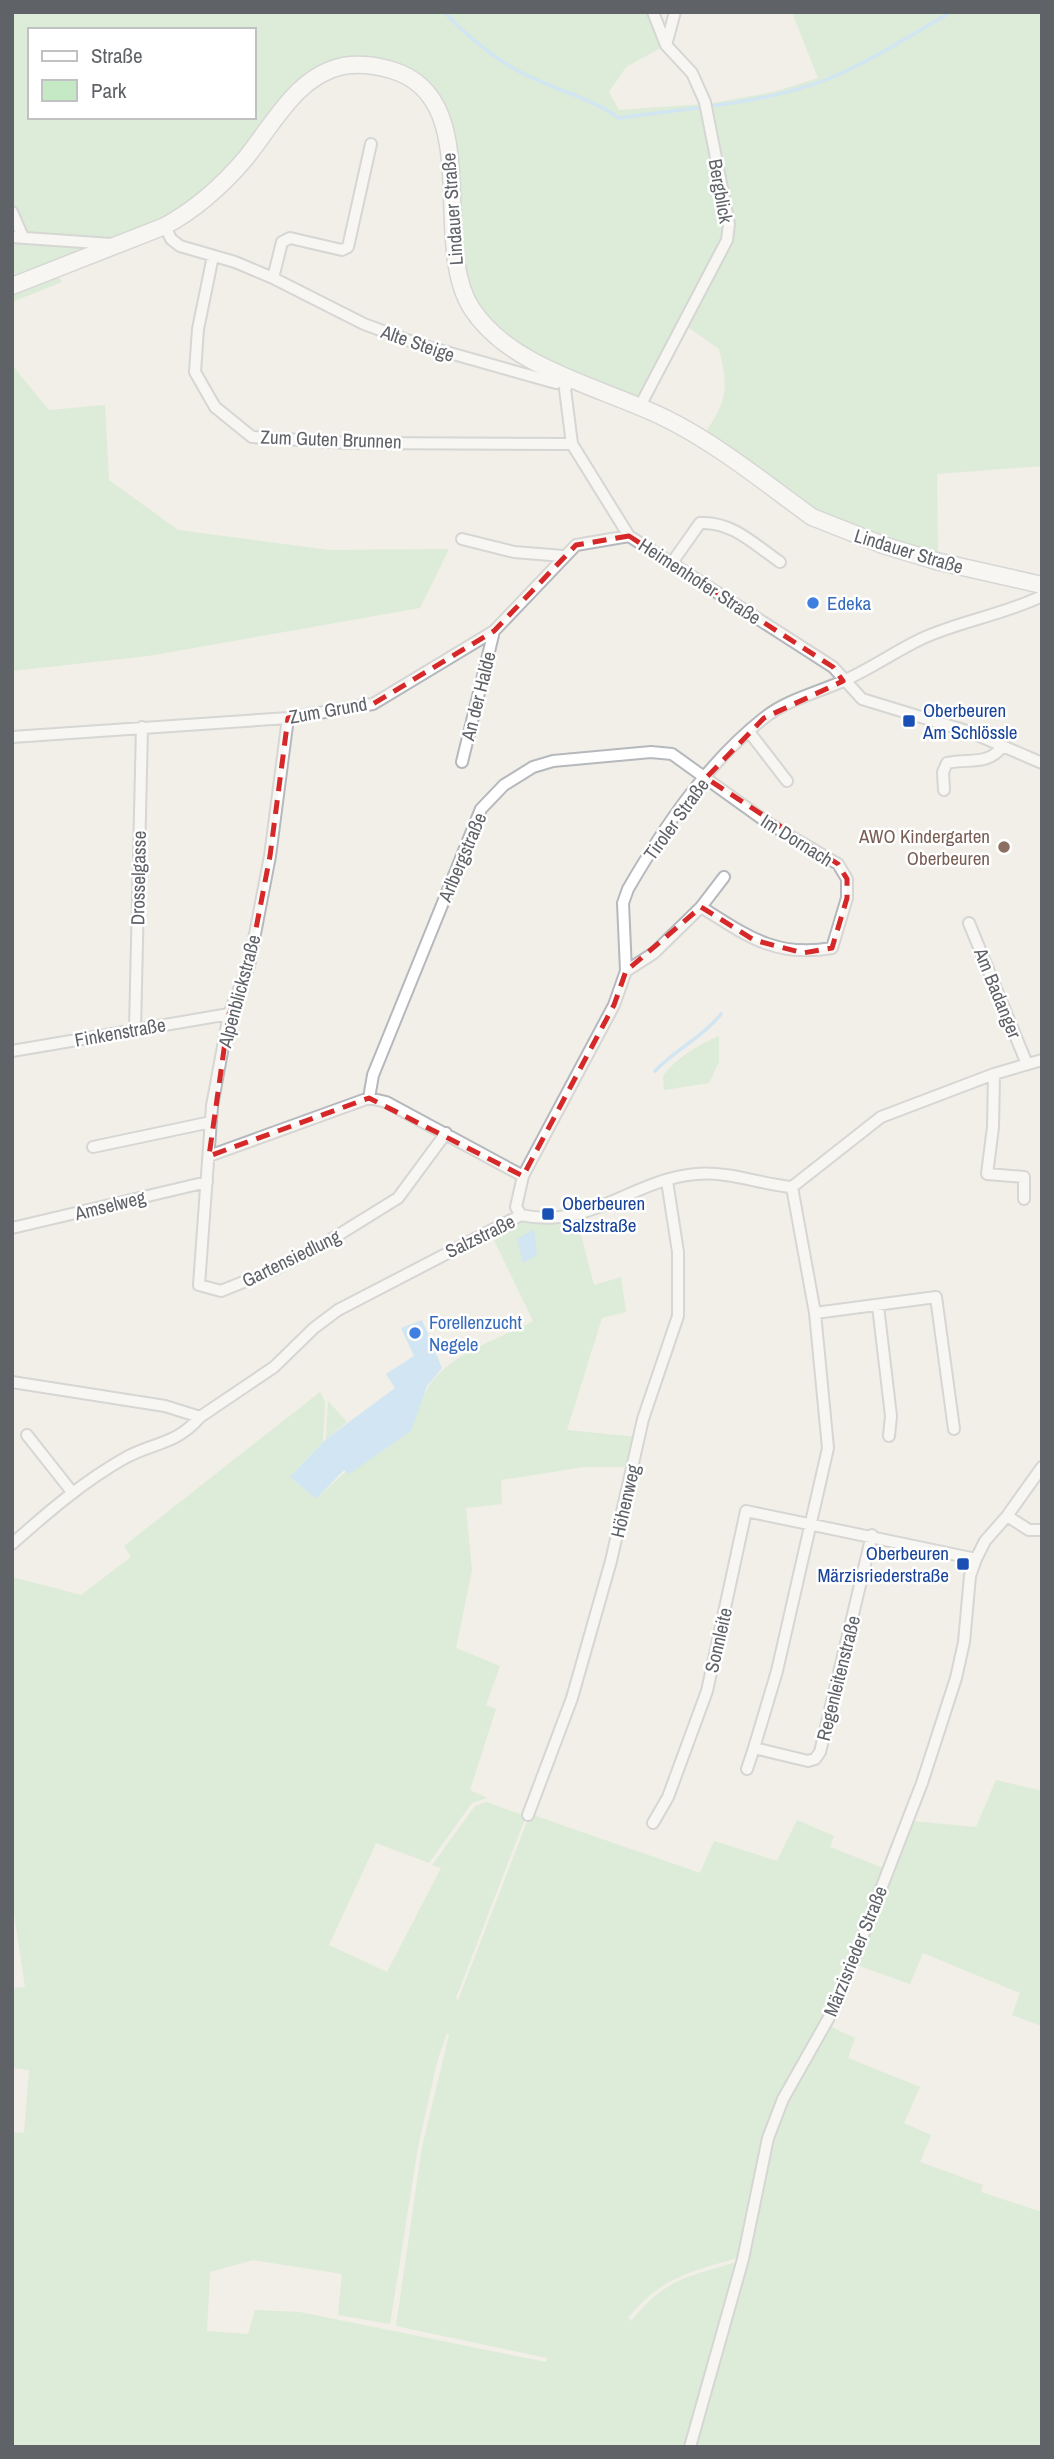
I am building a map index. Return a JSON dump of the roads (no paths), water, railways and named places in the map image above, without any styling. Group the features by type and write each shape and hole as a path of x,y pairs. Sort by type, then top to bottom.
{"main road":[{"name":"Lindauer Straße","path":"12,286 165,226 186,215 219,188 303,86 343,66 386,68 422,87 444,125 450,152 458,281 472,309 487,329 513,350 570,378 640,406 700,438 812,517 832,526 936,561 1042,585"}],"street":[{"name":"Bergblick","path":"640,406 727,240 729,224 705,105 692,74 666,45 653,12"},
{"path":"666,45 675,12"},
{"path":"272,278 282,242 290,238 342,250 348,247 371,144"},
{"path":"12,212 18,237 118,245"},
{"name":"Alte Steige","path":"165,226 171,239 180,246 272,278 364,324 418,345 556,383 570,378"},
{"name":"Zum Guten Brunnen","path":"213,256 198,329 195,372 215,407 253,437 348,443 572,444"},
{"name":"Heimenhofer Straße","path":"570,378 565,389 572,444 629,536 833,667 862,699 970,732 1042,762"},
{"path":"671,564 700,523 714,522 734,530 780,562"},
{"name":"Zum Grund","path":"12,737 288,719 373,704 494,631 576,545 590,540 629,536"},
{"path":"463,538 514,552 563,556"},
{"name":"Tiroler Straße","path":"521,1215 516,1207 523,1176 614,1005 626,971 623,903 628,889 677,811 764,718 786,705 843,681 922,639 1017,608 1042,596"},
{"name":"An der Halde","path":"463,762 494,631"},
{"name":"Alpenblickstraße","path":"207,1182 211,1122 229,1014 249,965 270,856 288,719"},
{"name":"Drosselgasse","path":"135,1029 142,727"},
{"path":"750,733 787,781"},
{"path":"944,790 943,772 947,763 984,761 995,757 1002,747"},
{"name":"Arlbergstraße","path":"369,1098 373,1075 476,820 481,809 504,785 534,767 553,761 651,752 672,754 706,778"},
{"name":"Im Dornach","path":"701,907 754,940 803,953 832,948 847,898 847,879 838,864 768,822 706,778"},
{"path":"626,971 654,953 701,907 724,877"},
{"name":"Am Badanger","path":"968,923 1027,1064"},
{"name":"Finkenstraße","path":"12,1051 229,1014"},
{"path":"747,1769 777,1671 828,1448 814,1313 792,1187 881,1117 994,1074 1042,1060"},
{"path":"994,1074 993,1127 987,1174 1024,1177 1024,1199"},
{"path":"209,1156 369,1098 386,1102 523,1176"},
{"path":"93,1147 211,1122"},
{"name":"Gartensiedlung","path":"207,1182 199,1285 221,1291 273,1270 316,1248 398,1198 446,1133"},
{"name":"Salzstraße","path":"12,1544 72,1492 128,1457 177,1438 200,1417 274,1367 314,1328 338,1310 521,1215 551,1220 570,1218 667,1181 696,1174 728,1175 792,1187"},
{"name":"Höhenweg","path":"528,1815 572,1698 611,1561 643,1419 678,1316 678,1252 667,1181"},
{"name":"Amselweg","path":"12,1228 207,1182"},
{"path":"814,1313 936,1297 954,1429"},
{"path":"878,1306 891,1416 889,1436"},
{"path":"12,1382 165,1406 200,1417"},
{"path":"27,1436 72,1492"},
{"name":"Märzisrieder Straße","path":"690,2447 740,2271 768,2138 783,2099 836,2005 922,1783 956,1678 964,1642 970,1576 976,1559 985,1541 1007,1517 1042,1467"},
{"name":"Sonnleite","path":"653,1823 668,1797 706,1691 746,1511 872,1535 976,1559"},
{"path":"1007,1517 1029,1530 1042,1530"},
{"name":"Regenleitenstraße","path":"754,1748 808,1761 815,1759 820,1752 872,1535"}],"water":[{"path":"534,1229 537,1255 523,1263 517,1239"},
{"path":"422,1320 442,1368 427,1386 411,1431 349,1474 344,1470 316,1499 290,1477 326,1439 395,1388 386,1374 414,1356 401,1328"}],"waterway":[{"path":"444,12 482,47 515,69 597,105 619,118 762,98 818,83 871,58 951,12"},
{"path":"655,1071 706,1030 721,1014"}],"place":[{"name":"Edeka","path":"813,603"},
{"name":"Oberbeuren Am Schlössle","path":"909,721"},
{"name":"AWO Kindergarten Oberbeuren","path":"1004,847"},
{"name":"Oberbeuren Salzstraße","path":"548,1214"},
{"name":"Forellenzucht Negele","path":"415,1333"},
{"name":"Oberbeuren Märzisriederstraße","path":"963,1564"}]}
